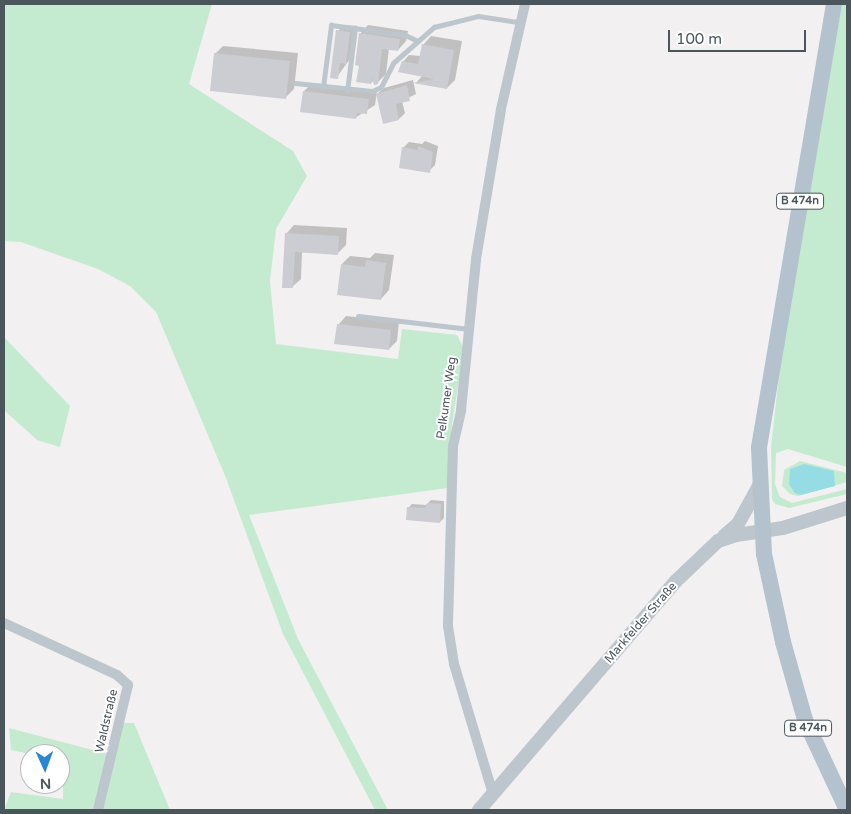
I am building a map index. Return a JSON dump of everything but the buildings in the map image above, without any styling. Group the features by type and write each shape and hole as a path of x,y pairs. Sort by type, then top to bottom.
{"main road":[{"name":"B 474n","path":"834,4 766,397 760,448 760,484 762,531 783,642 805,720 847,810"}],"street":[{"name":"Pelkumer Weg","path":"493,794 454,664 448,625 453,446 461,410 482,222 518,22 525,4"},
{"name":"Markfelder Straße","path":"479,810 676,581 738,524 760,484"},
{"path":"718,541 802,523 847,508"},
{"name":"Waldstraße","path":"4,623 117,675 128,685 98,810"}],"lane":[{"path":"295,83 347,90 368,91 380,88 393,63 434,27 450,20 478,16 518,22"},
{"path":"323,87 331,25 410,36 418,41"},
{"path":"347,90 355,28"},
{"path":"358,316 469,329"}],"green space":[{"path":"4,4 212,4 189,84 293,151 307,176 276,229 270,281 276,344 398,359 402,329 457,335 464,349 452,424 448,488 249,515 298,639 388,810 375,810 283,634 226,478 156,312 130,286 98,269 21,242 4,241"},
{"path":"842,4 847,4 847,467 788,449 776,453 775,484 780,497 792,503 847,489 847,494 789,508 775,504 772,499 771,447 782,349"},
{"path":"4,337 70,406 60,447 37,440 4,410"},
{"path":"800,461 847,473 847,482 798,496 790,494 782,486 784,470"},
{"path":"123,723 134,723 170,810 100,810"},
{"path":"9,728 112,755 98,810 4,810 11,792 63,799 63,794 70,794 70,744 20,744 20,752 11,750"}],"water":[{"path":"804,464 834,471 835,486 801,495 795,493 789,484 790,469"}]}
